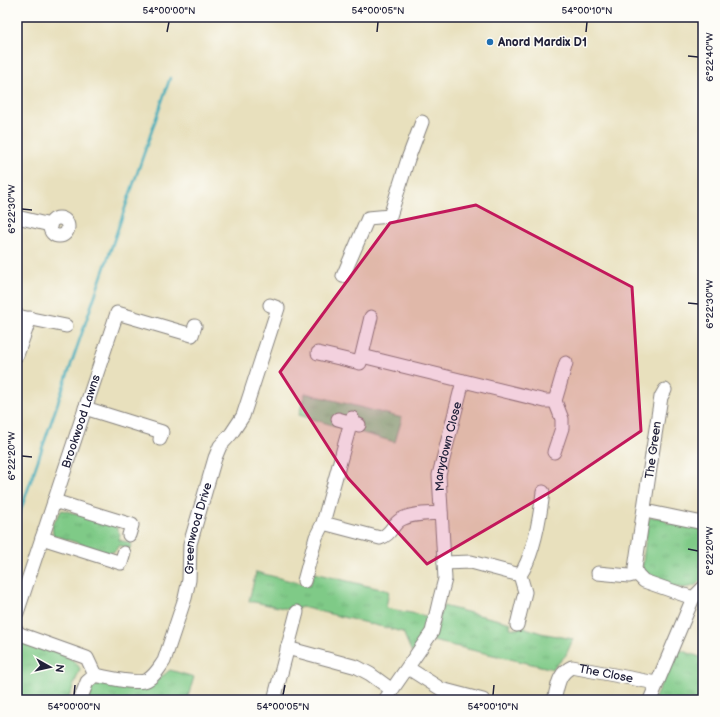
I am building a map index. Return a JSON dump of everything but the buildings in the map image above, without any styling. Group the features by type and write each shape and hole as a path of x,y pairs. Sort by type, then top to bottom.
{"street":[{"path":"343,276 368,218 390,216 408,159 422,122"},
{"path":"17,217 50,225"},
{"name":"Greenwood Drive","path":"95,675 139,682 147,680 157,672 164,661 190,580 190,544 196,521 220,446 231,434 243,416 278,308 270,305"},
{"name":"Brookwood Lawns","path":"17,613 118,313 192,335 195,326"},
{"path":"17,355 23,317 67,325"},
{"path":"318,353 360,363 371,318"},
{"path":"362,356 545,401 555,401"},
{"path":"554,452 562,423 555,401 566,363"},
{"name":"Manydown Close","path":"287,648 357,667 370,674 388,695 432,632 444,579 439,475 463,381"},
{"name":"The Green","path":"636,574 635,568 661,397 665,390"},
{"path":"85,408 162,432 160,439"},
{"path":"304,581 316,537 323,523 350,421"},
{"path":"517,625 525,592 520,575 528,561 541,511 543,492"},
{"path":"54,501 132,525 129,535"},
{"path":"644,511 703,523"},
{"path":"323,523 380,538 387,536 399,520 409,516 441,514"},
{"path":"42,538 121,563 124,553"},
{"path":"444,563 471,562 520,575"},
{"path":"598,573 629,576 636,574 644,581 693,598"},
{"path":"650,700 693,598 703,588"},
{"path":"274,700 297,612"},
{"path":"17,631 20,634 87,658 95,675 87,682 80,700"},
{"name":"The Close","path":"554,700 560,678 565,670 572,667 656,683"},
{"path":"408,668 441,689 483,700"}],"highlighted area":[{"path":"476,205 632,287 641,431 552,491 427,564 348,478 280,372 390,223"}],"green space":[{"path":"305,393 402,418 395,442 359,432 361,421 343,416 339,427 299,415"},
{"path":"62,510 117,524 116,527 120,534 119,540 131,543 130,549 119,545 115,551 109,553 53,535 52,524"},
{"path":"651,517 664,518 667,523 698,527 703,526 703,578 696,585 678,588 664,584 652,578 642,570 648,520"},
{"path":"256,572 310,586 314,573 389,591 386,608 426,616 430,622 426,634 412,653 403,632 302,607 293,610 249,601"},
{"path":"443,606 511,623 510,628 518,629 520,626 541,633 573,639 566,655 553,669 433,641"},
{"path":"17,640 52,650 70,658 76,663 80,669 68,700 30,700 17,696"},
{"path":"677,649 703,658 703,700 654,700"},
{"path":"170,670 194,677 187,700 89,700 92,689 98,683 106,683 129,689 142,689 153,684"}],"waterway":[{"path":"17,521 170,78"}],"place":[{"name":"Anord Mardix D1","path":"490,42"}]}
